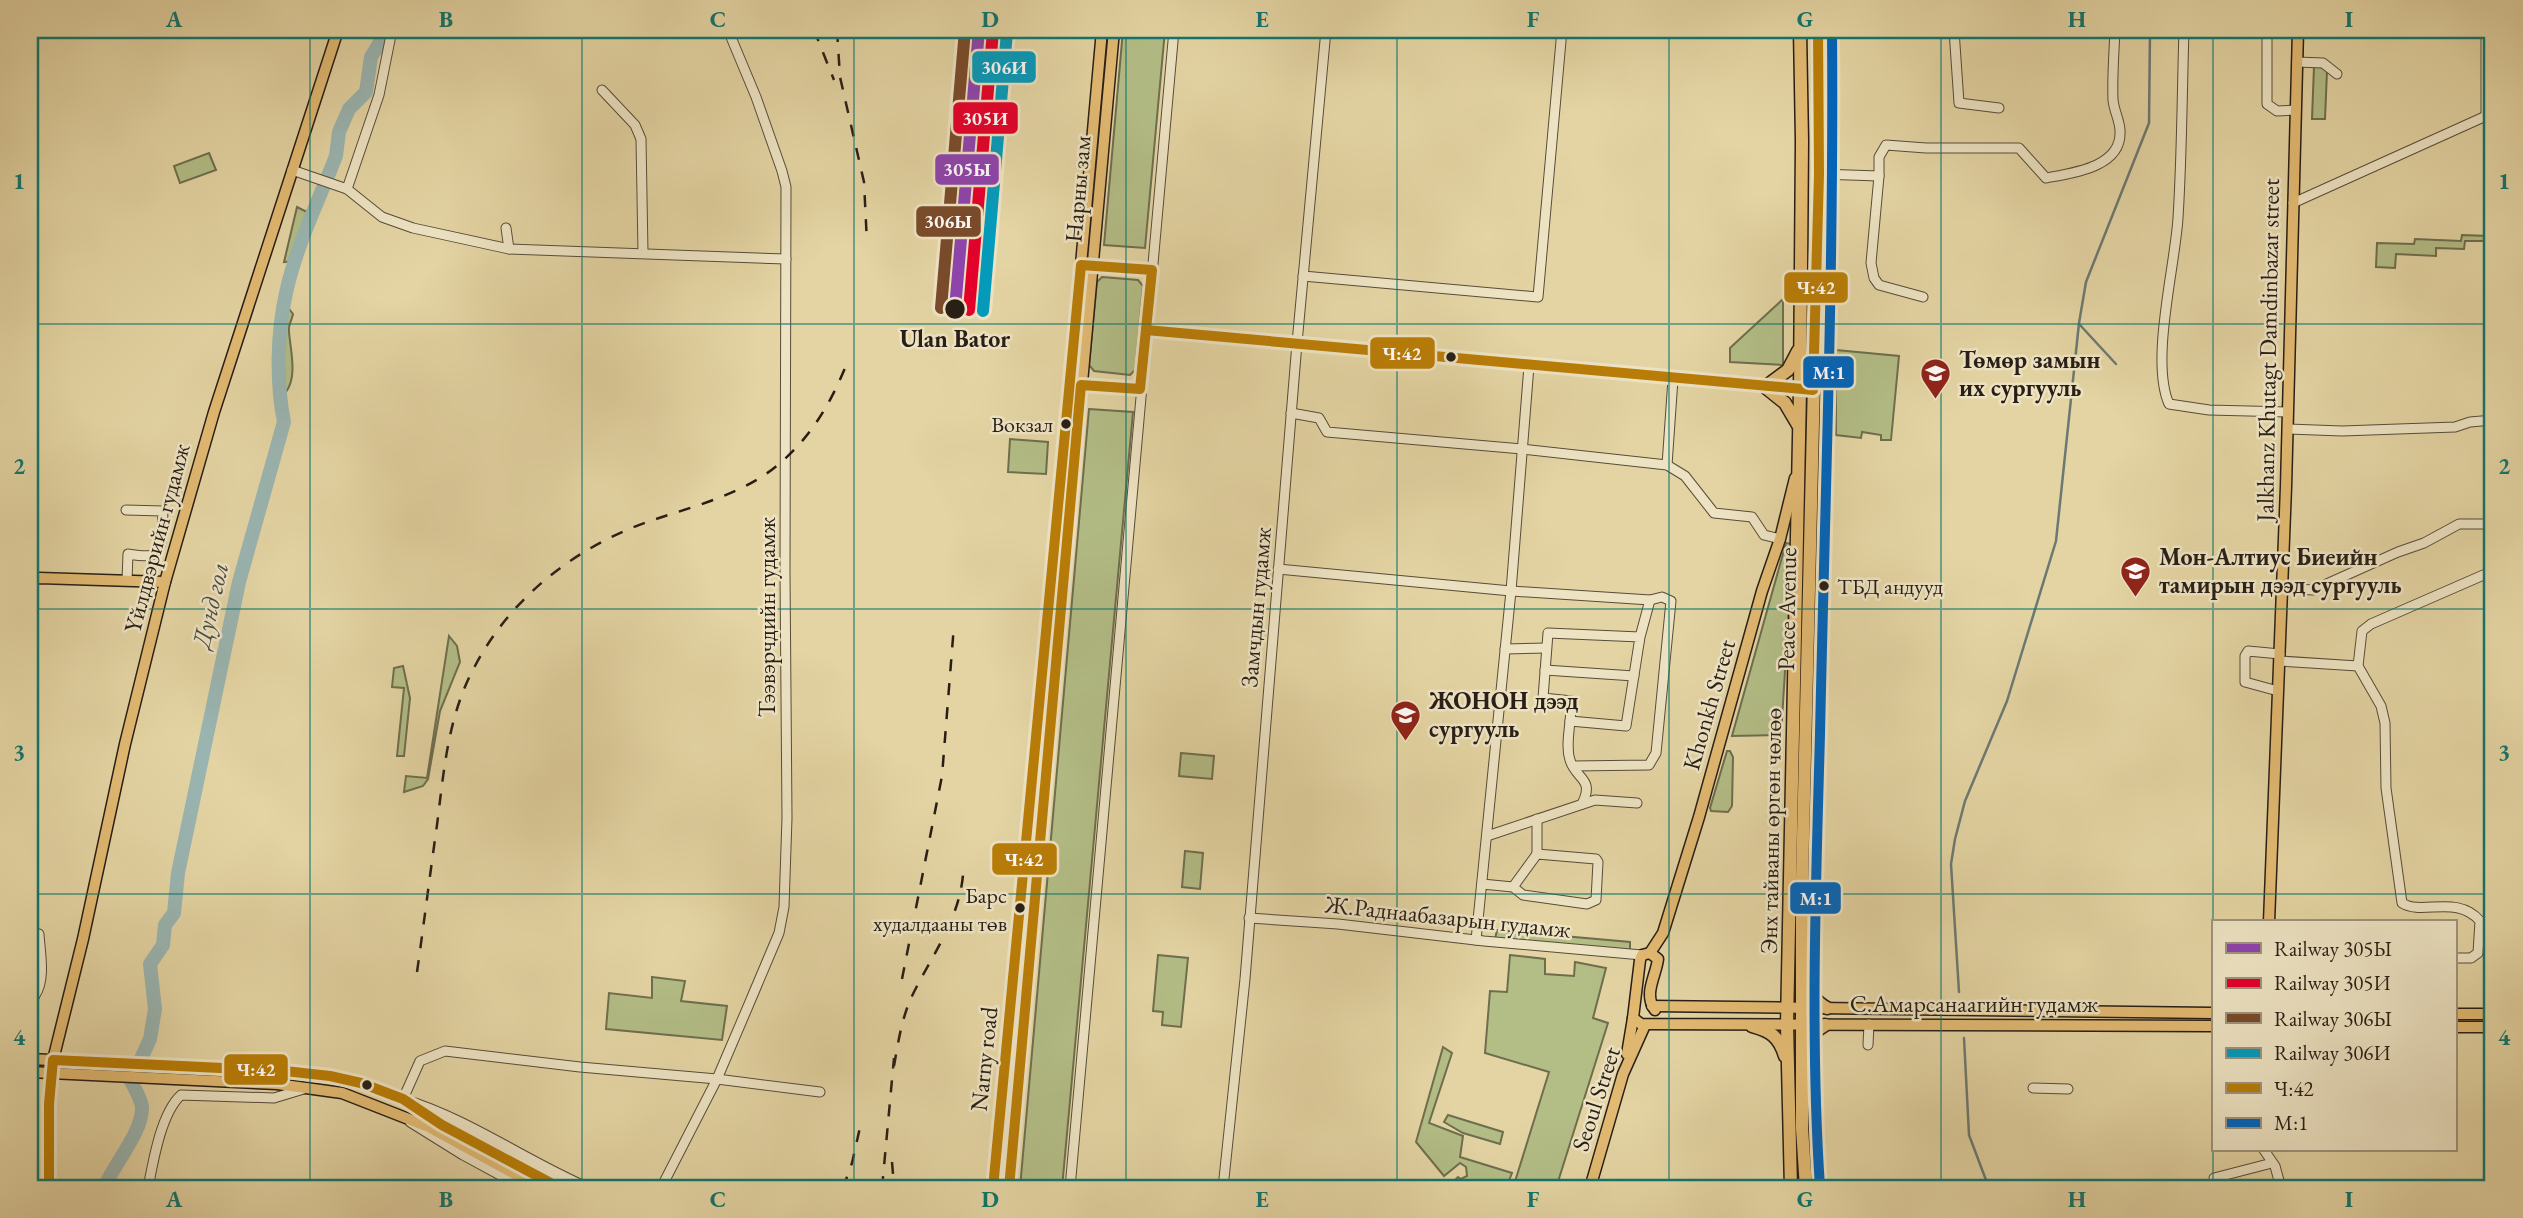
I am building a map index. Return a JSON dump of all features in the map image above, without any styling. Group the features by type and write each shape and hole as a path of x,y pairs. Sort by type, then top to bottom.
{"highway":[{"name":"Peace Avenue","path":"1800,30 1800,348 1806,390"},
{"name":"Peace Avenue","path":"1806,1188 1802,1008 1806,390 1819,174 1818,30"},
{"path":"1799,427 1786,403 1765,387 1788,370 1800,348"},
{"name":"Энх тайваны өргөн чөлөө","path":"1791,1188 1787,1026 1799,427 1806,390"},
{"path":"1804,964 1809,989 1820,1004 1828,1008"},
{"path":"1802,1091 1807,1042 1815,1029 1825,1025"},
{"path":"1752,1026 1773,1034 1782,1047 1788,1064"}],"main road":[{"name":"Yйлдвэрийн гудамж","path":"49,1188 52,1066 83,939 116,782 165,582 214,412 297,172 338,30"},
{"name":"Нарны зам","path":"1087,265 1102,30"},
{"name":"Нарны зам","path":"1087,265 1114,30"},
{"name":"Jalkhanz Khutagt Damdinbazar street","path":"2269,920 2283,588 2298,30"},
{"name":"Narny road","path":"993,1188 1087,265"},
{"path":"1009,1188 1076,384"},
{"name":"Khonkh Street","path":"1646,954 1663,933 1762,591 1780,539 1798,466"},
{"path":"30,580 39,578 165,582"},
{"path":"1623,1074 1640,960 1646,954 1658,959 1650,990 1655,1017 1648,1024 1636,1022 1633,1018"},
{"name":"С.Амарсанаагийн гудамж","path":"1652,1006 2212,1013"},
{"path":"2456,1014 2493,1014"},
{"name":"С.Амарсанаагийн гудамж","path":"1648,1024 2212,1026"},
{"name":"Seoul Street","path":"1590,1188 1623,1074 1648,1024"},
{"path":"2456,1027 2493,1027"},
{"path":"30,1059 52,1066 105,1075 309,1088 359,1098 560,1188"},
{"path":"30,1072 52,1066 106,1062 285,1071 361,1083 403,1099 442,1125 468,1148 540,1188"}],"street":[{"path":"343,188 379,95 392,30"},
{"name":"Тээвэрчдийн гудамж","path":"661,1188 717,1079 773,946 784,907 787,818 784,177 756,97 728,30"},
{"path":"1070,1188 1174,30"},
{"name":"Замчдын гудамж","path":"1223,1188 1326,30"},
{"path":"1303,276 1538,297 1562,30"},
{"path":"1954,30 1959,103 1999,107"},
{"path":"1923,298 1879,285 1874,278 1871,263 1880,157 1886,145 1926,148 2020,148 2046,178 2077,173 2114,154 2119,146 2120,129 2113,103 2115,30"},
{"path":"2184,30 2178,219 2163,345 2165,394 2169,404 2188,408 2288,412"},
{"path":"2267,30 2267,104 2277,111 2295,110"},
{"path":"2293,203 2490,117 2486,30"},
{"path":"2297,62 2323,63 2337,74"},
{"path":"602,90 635,124 641,139 643,253"},
{"path":"297,172 343,188 382,217 413,228 509,249 786,259"},
{"path":"1819,174 1879,176"},
{"path":"506,228 509,249"},
{"path":"1087,265 1152,270"},
{"path":"1146,330 1806,390"},
{"path":"1476,940 1511,591 1529,366"},
{"path":"1667,465 1673,379"},
{"path":"1076,384 1140,389"},
{"path":"1291,413 1319,418 1327,432 1667,465 1685,475 1714,513 1752,517 1764,535 1780,539"},
{"path":"2288,429 2342,431 2455,427 2470,422 2493,420"},
{"path":"126,510 163,511 161,543 157,552 152,555 128,554 127,580"},
{"path":"2283,588 2313,590 2424,543 2459,524 2485,524 2492,527 2493,564 2488,573 2371,624 2362,631 2358,666 2381,706 2385,723 2386,788 2402,903 2410,906 2455,907 2476,916 2480,921 2477,953 2471,958 2456,958"},
{"path":"1278,569 1511,591 1650,600 1661,597 1671,601 1656,753 1649,765 1573,766"},
{"path":"1570,721 1626,726 1640,637 1650,600"},
{"path":"1582,804 1586,796 1586,782 1573,766 1569,752 1572,701 1543,698 1548,633 1640,637"},
{"path":"1505,649 1546,648"},
{"path":"2278,691 2245,682 2245,656 2248,651 2358,666"},
{"path":"1545,670 1634,676"},
{"path":"1487,836 1595,800 1637,803"},
{"path":"1513,887 1537,854 1537,819"},
{"path":"1482,884 1513,887 1523,895 1587,904 1596,900 1599,871 1596,859 1537,854"},
{"name":"Ж.Раднаабазарын гудамж","path":"1249,918 1646,954"},
{"path":"30,1008 32,995 38,992 41,963 38,934"},
{"path":"1868,1045 1869,1024"},
{"path":"589,1188 437,1110 403,1099 420,1060 445,1051 820,1092"},
{"path":"148,1188 165,1122 171,1107 181,1095 274,1098 309,1088"},
{"path":"2033,1088 2068,1089"},
{"path":"468,1148 524,1188"},
{"path":"2264,1152 2272,1163 2281,1188"},
{"path":"2214,1178 2272,1163"}],"green space":[{"path":"1123,30 1165,30 1145,248 1104,245"},
{"path":"2314,66 2324,67 2327,71 2325,119 2312,119"},
{"path":"209,153 216,170 180,183 174,166"},
{"path":"297,207 307,212 294,261 284,262"},
{"path":"2462,235 2488,236 2488,241 2465,241 2464,249 2436,248 2436,256 2396,254 2395,268 2376,267 2377,243 2414,244 2415,239 2461,241"},
{"path":"1102,277 1138,280 1143,286 1135,370 1130,375 1094,371 1089,365 1097,282"},
{"path":"1783,299 1783,365 1730,362 1730,348"},
{"path":"286,305 293,314 289,329 292,378 286,392 283,390 282,346"},
{"path":"1836,350 1899,356 1891,440 1881,440 1881,435 1862,432 1861,438 1836,435"},
{"path":"1089,409 1133,412 1062,1188 1020,1188"},
{"path":"1010,439 1048,442 1046,474 1008,472"},
{"path":"1786,543 1793,544 1781,735 1732,736"},
{"path":"449,636 457,646 460,662 440,711 428,779 423,786 404,792 406,776 427,778"},
{"path":"403,666 410,698 404,756 397,756 404,688 392,687 394,668"},
{"path":"1727,751 1730,751 1733,757 1732,806 1728,812 1711,811 1710,808"},
{"path":"1181,753 1214,756 1212,779 1179,776"},
{"path":"1185,851 1203,853 1200,889 1182,887"},
{"path":"1497,930 1630,942 1630,952 1495,939"},
{"path":"1158,955 1188,958 1181,1027 1162,1025 1163,1012 1153,1011"},
{"path":"1510,955 1545,959 1545,974 1574,976 1575,962 1606,968 1593,1018 1608,1023 1556,1188 1513,1188 1549,1072 1485,1053 1490,991 1507,992"},
{"path":"652,977 685,981 681,1001 727,1006 722,1040 606,1029 609,993 652,998"},
{"path":"1443,1047 1452,1053 1429,1123 1463,1136 1460,1157 1512,1173 1506,1188 1470,1188 1452,1183 1458,1177 1461,1179 1467,1176 1466,1167 1460,1163 1444,1176 1416,1142"},
{"path":"1448,1115 1503,1132 1500,1144 1463,1133 1444,1122"}],"waterway":[{"name":"Дунд гол","path":"104,1188 133,1138 141,1117 142,1107 131,1081 150,1039 155,1009 150,964 163,945 165,925 174,913 178,873 239,582 284,422 279,358 281,324 290,275 336,156 339,132 349,109 366,92 371,57 379,44 382,30"},
{"path":"1959,992 1951,864 1955,839 1965,801 2007,701 2056,541 2079,323 2086,282 2149,123 2150,30"},
{"path":"2080,325 2116,364"},
{"path":"1964,1038 1969,1135 1989,1188"}],"railway":[{"path":"814,30 834,80"},
{"path":"837,30 840,77 864,182 867,243"},
{"path":"417,972 448,743 466,685 490,641 527,596 572,560 623,532 750,484 778,465 815,424 834,392 849,358"},
{"path":"902,979 942,776 954,625"},
{"path":"894,1066 909,1004 950,923 963,875"},
{"path":"882,1188 894,1058"},
{"path":"843,1188 861,1123"},
{"path":"892,1162 894,1186"}],"rail line":[{"name":"306Ы","path":"941,308 965,30"},
{"name":"305Ы","path":"955,309 979,30"},
{"name":"305И","path":"969,310 993,31"},
{"name":"306И","path":"983,311 1007,32"}],"transit line":[{"name":"Ч:42","path":"1146,330 1813,390 1819,174 1818,30"},
{"name":"М:1","path":"1820,1187 1815,1074 1815,960 1830,294 1832,30"},
{"name":"Ч:42","path":"993,1188 1081,265 1152,270 1140,389 1081,385 1009,1188"},
{"name":"Ч:42","path":"49,1188 49,1104 53,1060 285,1071 361,1083 403,1099 442,1125 560,1188"}],"place":[{"name":"Ulan Bator","path":"955,309"},
{"name":"Төмөр замын их сургууль","path":"1936,401"},
{"name":"Вокзал","path":"1066,424"},
{"name":"ТБД андууд","path":"1824,586"},
{"name":"Мон-Алтиус Биеийн тамирын дээд сургууль","path":"2136,598"},
{"name":"ЖОНОН дээд сургууль","path":"1406,742"},
{"name":"Барс худалдааны төв","path":"1020,908"}]}
